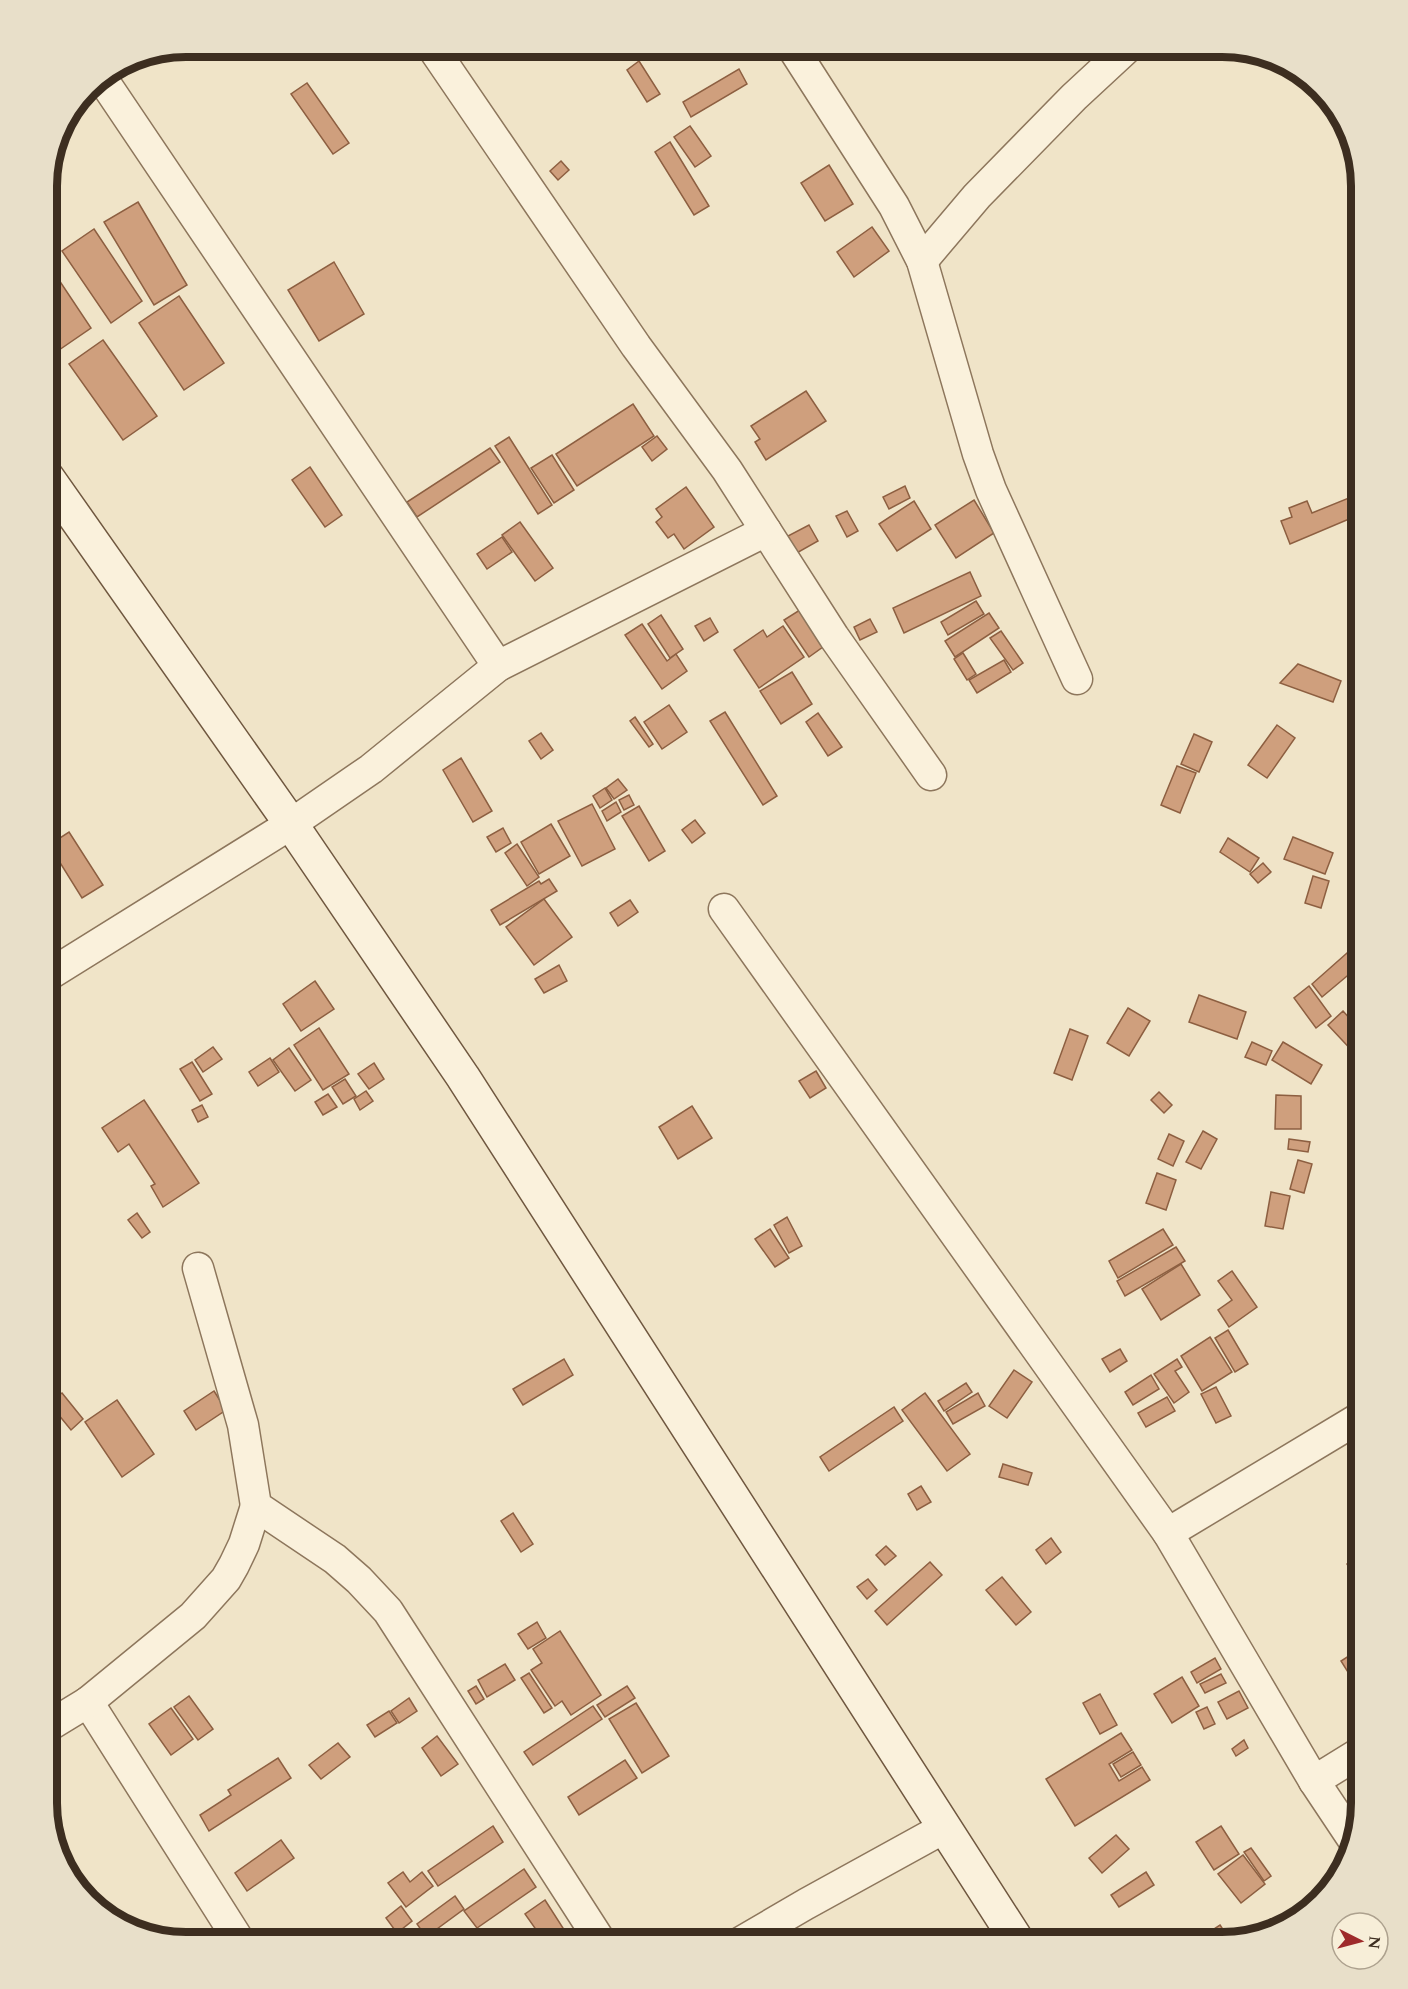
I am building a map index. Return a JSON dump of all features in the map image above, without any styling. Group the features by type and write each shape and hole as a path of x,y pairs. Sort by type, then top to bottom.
{"street":[{"path":"439,57 629,336 727,470 834,638 931,776"},
{"path":"798,57 894,206 922,261 978,454 991,490 1077,679"},
{"path":"922,261 977,196 1074,97 1117,57"},
{"path":"106,85 498,666"},
{"path":"57,491 291,824 469,1087 1012,1932"},
{"path":"57,970 291,824 371,769 498,666 766,531"},
{"path":"724,909 1168,1533 1314,1781 1348,1832"},
{"path":"57,1720 88,1702 193,1616 226,1580 244,1544 256,1506 243,1425 198,1268"},
{"path":"1168,1533 1351,1424"},
{"path":"256,1506 335,1559 359,1580 388,1611 594,1932"},
{"path":"88,1702 234,1932"},
{"path":"1314,1781 1351,1759"},
{"path":"758,1932 944,1828"}],"building":[{"path":"639,61 660,94 647,102 627,70"},
{"path":"739,69 747,84 691,117 683,102"},
{"path":"307,83 349,143 333,154 291,94"},
{"path":"690,126 711,156 695,167 674,137"},
{"path":"670,142 709,206 694,215 655,152"},
{"path":"561,161 569,170 558,180 550,171"},
{"path":"829,165 853,204 825,221 801,183"},
{"path":"138,202 187,285 154,305 104,222"},
{"path":"872,227 889,251 854,277 837,252"},
{"path":"94,229 142,301 111,323 62,251"},
{"path":"334,262 364,314 319,341 288,290"},
{"path":"57,277 91,328 59,350 57,347"},
{"path":"179,296 224,363 184,390 139,323"},
{"path":"103,340 157,416 123,440 69,364"},
{"path":"806,391 826,421 766,460 755,442 760,439 751,426"},
{"path":"633,404 654,436 577,486 556,454"},
{"path":"657,436 667,449 652,461 642,447"},
{"path":"509,437 552,505 538,514 495,446"},
{"path":"490,448 500,462 417,517 407,502"},
{"path":"552,455 574,490 554,503 531,468"},
{"path":"310,467 342,515 325,527 292,480"},
{"path":"905,486 910,498 889,509 883,497"},
{"path":"686,487 714,527 684,549 674,534 668,538 656,522 662,517 656,509"},
{"path":"1351,497 1351,518 1290,544 1281,521 1292,517 1289,508 1307,501 1312,513"},
{"path":"974,500 994,533 956,558 935,525"},
{"path":"914,501 931,529 897,551 879,524"},
{"path":"847,511 858,531 847,537 836,516"},
{"path":"520,522 553,568 535,581 502,535"},
{"path":"809,525 818,541 795,554 786,537"},
{"path":"502,537 512,552 487,569 477,554"},
{"path":"970,572 981,596 904,633 893,608"},
{"path":"976,601 984,614 948,635 941,622"},
{"path":"803,608 827,644 809,657 784,620"},
{"path":"989,613 999,628 955,657 945,641"},
{"path":"661,615 683,649 670,658 648,624"},
{"path":"710,618 718,632 704,641 695,626"},
{"path":"870,619 877,632 860,640 854,627"},
{"path":"642,624 667,661 676,654 687,671 662,689 625,635"},
{"path":"783,626 804,657 759,688 734,650 763,630 767,637"},
{"path":"1001,631 1023,663 1013,670 990,638"},
{"path":"963,653 976,674 967,680 954,659"},
{"path":"1004,660 1011,672 977,693 969,680"},
{"path":"1298,664 1341,681 1333,702 1280,683"},
{"path":"792,672 812,704 781,724 760,691"},
{"path":"669,705 687,732 662,749 644,722"},
{"path":"725,712 777,796 763,805 710,721"},
{"path":"818,713 842,747 828,756 806,722"},
{"path":"635,717 653,744 649,747 630,721"},
{"path":"1277,725 1295,738 1267,778 1248,765"},
{"path":"541,733 553,750 541,759 529,741"},
{"path":"1194,734 1212,742 1199,772 1181,764"},
{"path":"461,758 492,811 473,822 443,770"},
{"path":"1177,766 1196,773 1180,813 1161,805"},
{"path":"618,779 627,790 614,799 606,788"},
{"path":"605,788 612,800 600,808 593,796"},
{"path":"629,795 634,805 624,810 619,800"},
{"path":"616,802 621,812 607,821 602,811"},
{"path":"592,804 615,849 582,866 558,821"},
{"path":"639,806 665,851 649,861 622,816"},
{"path":"695,820 705,833 692,843 682,830"},
{"path":"551,824 570,856 539,874 521,842"},
{"path":"503,828 511,843 496,852 487,837"},
{"path":"69,832 103,885 82,898 57,858 57,840"},
{"path":"1293,837 1333,853 1325,874 1284,859"},
{"path":"1228,838 1259,858 1250,872 1220,852"},
{"path":"517,844 539,877 527,886 505,853"},
{"path":"1263,863 1271,872 1258,883 1250,874"},
{"path":"1313,876 1329,881 1321,908 1305,903"},
{"path":"549,879 557,891 500,925 491,910 539,881 541,884"},
{"path":"544,899 572,937 534,965 506,927"},
{"path":"630,900 638,912 618,926 610,913"},
{"path":"1347,953 1351,957 1351,973 1322,997 1312,984"},
{"path":"559,965 567,981 544,993 535,979"},
{"path":"315,981 334,1009 301,1031 283,1004"},
{"path":"1309,986 1331,1016 1316,1028 1294,998"},
{"path":"1199,995 1246,1012 1237,1039 1189,1022"},
{"path":"1128,1008 1150,1021 1129,1056 1107,1043"},
{"path":"1343,1011 1351,1020 1351,1050 1328,1025"},
{"path":"319,1028 349,1074 323,1090 294,1045"},
{"path":"1070,1029 1088,1036 1072,1080 1054,1073"},
{"path":"1252,1042 1272,1051 1266,1065 1245,1057"},
{"path":"1283,1042 1322,1065 1311,1084 1272,1060"},
{"path":"213,1047 222,1059 203,1072 195,1060"},
{"path":"289,1048 311,1080 295,1091 273,1060"},
{"path":"270,1058 279,1072 258,1086 249,1072"},
{"path":"192,1062 212,1094 200,1101 180,1069"},
{"path":"374,1063 384,1079 369,1089 358,1074"},
{"path":"816,1071 826,1088 810,1098 799,1081"},
{"path":"345,1079 356,1096 343,1104 332,1087"},
{"path":"366,1091 373,1101 360,1110 354,1099"},
{"path":"1159,1092 1172,1105 1164,1113 1151,1100"},
{"path":"328,1094 337,1107 323,1115 315,1102"},
{"path":"1276,1095 1301,1096 1301,1129 1275,1129"},
{"path":"144,1100 199,1183 163,1207 151,1186 155,1184 129,1144 118,1152 102,1128"},
{"path":"202,1105 208,1117 198,1122 192,1110"},
{"path":"692,1106 712,1138 678,1159 659,1127"},
{"path":"1203,1131 1217,1139 1201,1169 1186,1162"},
{"path":"1169,1134 1184,1141 1173,1166 1158,1159"},
{"path":"1289,1139 1310,1142 1308,1152 1288,1149"},
{"path":"1298,1160 1312,1164 1304,1193 1290,1189"},
{"path":"1157,1173 1176,1180 1166,1210 1146,1203"},
{"path":"1271,1192 1290,1196 1283,1229 1265,1226"},
{"path":"137,1213 150,1232 142,1238 128,1220"},
{"path":"787,1217 802,1246 789,1253 774,1225"},
{"path":"770,1229 789,1258 775,1267 755,1239"},
{"path":"1163,1229 1173,1245 1118,1278 1109,1261"},
{"path":"1176,1247 1185,1261 1125,1296 1117,1281"},
{"path":"1181,1264 1200,1295 1161,1320 1142,1289"},
{"path":"1232,1271 1257,1307 1229,1327 1218,1310 1232,1300 1218,1281"},
{"path":"1228,1330 1248,1364 1235,1372 1215,1338"},
{"path":"1210,1337 1232,1372 1202,1391 1181,1356"},
{"path":"1120,1349 1127,1361 1110,1372 1102,1359"},
{"path":"564,1359 573,1375 523,1405 513,1389"},
{"path":"1177,1359 1182,1367 1175,1371 1189,1392 1174,1403 1154,1374"},
{"path":"1014,1370 1032,1382 1007,1418 989,1406"},
{"path":"1151,1375 1159,1389 1133,1405 1125,1392"},
{"path":"966,1383 972,1392 944,1411 938,1401"},
{"path":"1216,1387 1231,1416 1216,1423 1201,1394"},
{"path":"214,1391 226,1410 196,1430 184,1411"},
{"path":"62,1393 83,1419 71,1430 57,1413 57,1397"},
{"path":"925,1393 970,1454 947,1471 902,1410"},
{"path":"978,1393 985,1406 953,1424 946,1412"},
{"path":"1167,1397 1175,1411 1146,1427 1138,1413"},
{"path":"117,1400 154,1454 122,1477 85,1422"},
{"path":"894,1407 903,1421 829,1471 820,1457"},
{"path":"1003,1464 1032,1473 1028,1485 999,1477"},
{"path":"921,1486 931,1502 917,1510 908,1494"},
{"path":"513,1513 533,1544 521,1552 501,1521"},
{"path":"1051,1538 1061,1552 1046,1564 1036,1550"},
{"path":"886,1546 896,1556 885,1565 876,1555"},
{"path":"930,1562 942,1575 887,1625 875,1611"},
{"path":"1002,1577 1031,1612 1016,1625 986,1590"},
{"path":"868,1579 877,1590 867,1599 857,1587"},
{"path":"537,1622 546,1638 528,1649 518,1634"},
{"path":"560,1631 601,1695 571,1715 562,1701 555,1706 531,1670 542,1663 533,1649"},
{"path":"1351,1655 1351,1677 1341,1661"},
{"path":"1215,1658 1221,1669 1197,1683 1191,1672"},
{"path":"505,1664 515,1680 487,1697 478,1680"},
{"path":"529,1673 552,1708 544,1713 521,1678"},
{"path":"1221,1674 1226,1683 1205,1693 1200,1684"},
{"path":"1182,1677 1199,1706 1172,1723 1154,1694"},
{"path":"476,1686 484,1699 476,1704 468,1691"},
{"path":"627,1686 635,1698 605,1717 597,1705"},
{"path":"1239,1691 1248,1708 1227,1719 1218,1702"},
{"path":"1100,1694 1117,1725 1100,1734 1083,1703"},
{"path":"189,1696 213,1729 198,1740 174,1707"},
{"path":"409,1698 417,1711 399,1723 391,1711"},
{"path":"636,1703 669,1756 642,1773 609,1719"},
{"path":"593,1706 602,1719 533,1765 524,1752"},
{"path":"1207,1707 1215,1724 1204,1729 1196,1712"},
{"path":"171,1708 193,1739 171,1755 149,1724"},
{"path":"389,1711 397,1723 375,1737 367,1725"},
{"path":"1121,1733 1132,1750 1109,1764 1119,1781 1142,1767 1150,1780 1075,1826 1046,1779"},
{"path":"437,1736 458,1764 441,1776 422,1748"},
{"path":"1244,1740 1248,1748 1236,1756 1232,1749"},
{"path":"338,1743 350,1757 321,1779 309,1765"},
{"path":"1133,1752 1141,1765 1121,1777 1113,1764"},
{"path":"278,1758 291,1778 209,1831 200,1815 231,1795 228,1790"},
{"path":"625,1760 637,1778 579,1815 568,1797"},
{"path":"493,1826 503,1842 438,1886 428,1871"},
{"path":"1221,1826 1239,1854 1214,1870 1196,1842"},
{"path":"1116,1835 1129,1849 1102,1873 1089,1858"},
{"path":"281,1840 294,1858 247,1891 235,1873"},
{"path":"1251,1848 1271,1876 1264,1881 1244,1852"},
{"path":"1243,1855 1265,1884 1241,1903 1218,1874"},
{"path":"524,1869 536,1887 477,1928 464,1911"},
{"path":"403,1872 410,1882 422,1872 433,1886 406,1907 388,1883"},
{"path":"1146,1872 1154,1885 1119,1907 1111,1895"},
{"path":"455,1896 464,1909 433,1932 423,1932 417,1924"},
{"path":"545,1900 563,1928 557,1932 538,1932 525,1914"},
{"path":"401,1906 412,1921 396,1932 386,1918"},
{"path":"1220,1925 1225,1932 1222,1932 1209,1932"}]}
